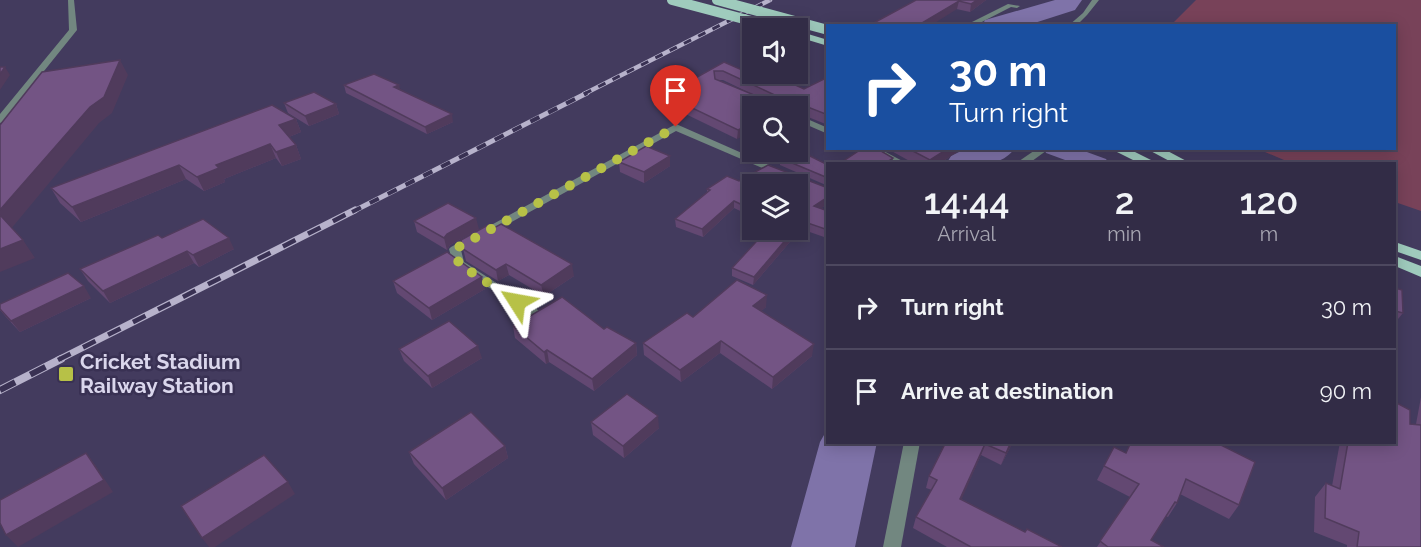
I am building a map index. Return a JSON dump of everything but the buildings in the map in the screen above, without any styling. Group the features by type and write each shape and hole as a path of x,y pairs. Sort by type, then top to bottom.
{"main road":[{"path":"672,0 742,18"},
{"path":"717,0 826,29"},
{"path":"808,37 826,42"},
{"path":"1121,150 1148,162"},
{"path":"1155,150 1182,162"},
{"path":"1396,246 1421,256"},
{"path":"1396,261 1421,272"}],"street":[{"path":"0,120 73,30 70,0"},
{"path":"1074,24 1086,14 1096,0"},
{"path":"971,24 1010,5 1017,6"},
{"path":"808,122 826,130"},
{"path":"536,315 459,264 455,249 676,127 786,174"},
{"path":"876,150 899,162"},
{"path":"1023,162 1043,150"},
{"path":"892,547 912,444"}],"shaded area":[{"path":"1196,0 1421,0 1421,211 1396,202 1396,162 1289,162 1260,150 1396,150 1396,24 1172,24"}],"waterway":[{"path":"1002,24 1066,5 1069,0"},
{"path":"968,162 993,150"},
{"path":"1060,150 1092,162"},
{"path":"823,547 849,444"}],"railway":[{"path":"584,94 770,0"},
{"path":"352,212 587,93"},
{"path":"58,360 355,210"},
{"path":"0,390 61,359"}],"place":[{"name":"Cricket Stadium Railway Station","path":"66,374"}],"route":[{"path":"517,302 459,264 455,249 676,127"}]}
